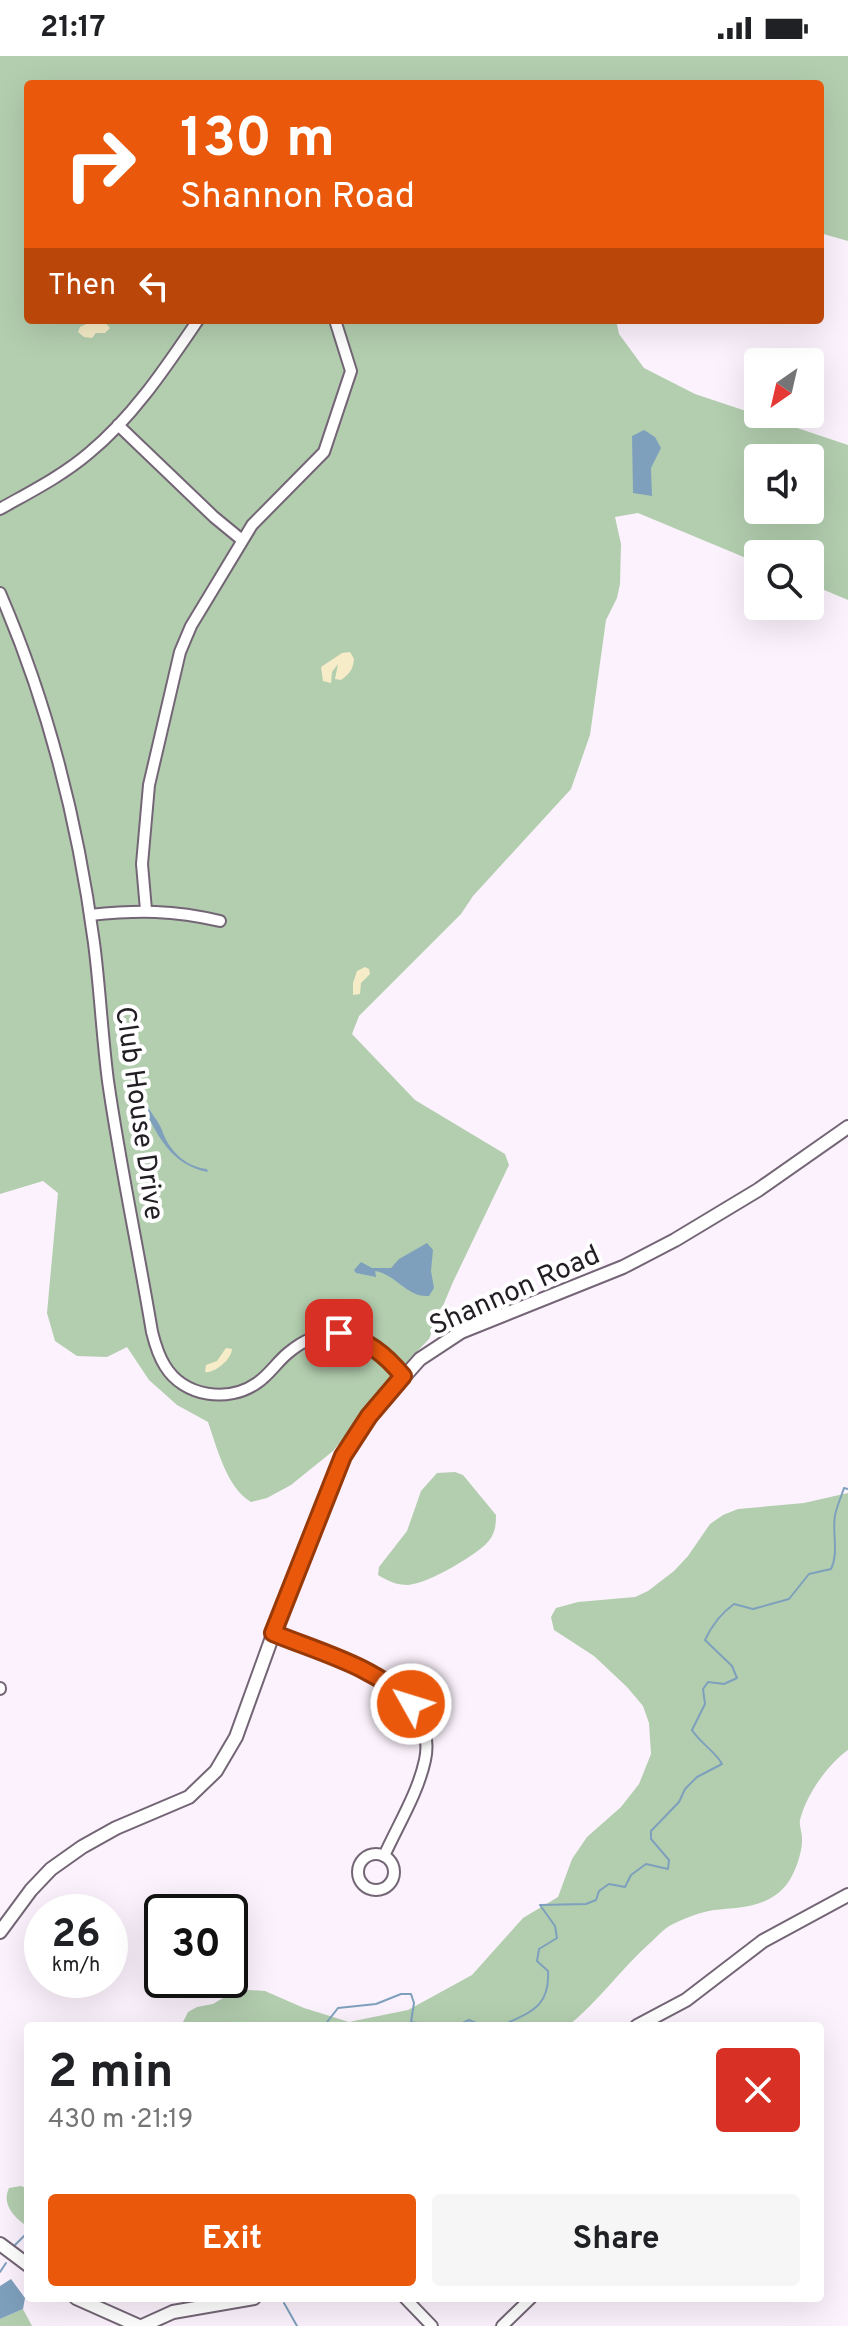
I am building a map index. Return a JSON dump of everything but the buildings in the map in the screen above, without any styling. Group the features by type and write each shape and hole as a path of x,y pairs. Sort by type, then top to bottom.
{"street":[{"path":"0,509 77,463 118,425 161,373 195,324"},
{"path":"146,910 142,864 149,785 179,657 191,626 252,525 324,452 351,371 336,324"},
{"path":"118,425 242,540"},
{"name":"Club House Drive","path":"0,593 24,649 60,767 78,841 90,915 111,1102 157,1351 166,1368 179,1381 204,1394 232,1393 258,1383 302,1342 320,1335 339,1333 359,1338 377,1349 403,1376"},
{"path":"90,915 173,911 220,921"},
{"name":"Shannon Road","path":"0,1932 51,1869 116,1828 189,1797 216,1771 236,1737 273,1633 343,1456 369,1416 427,1353 461,1332 623,1267 675,1240 758,1190 848,1127"},
{"path":"273,1633 388,1683 411,1704 419,1719 425,1740 424,1765 384,1856"},
{"path":"645,2022 686,2000 763,1941 848,1895"},
{"path":"0,2244 24,2262"},
{"path":"85,2302 140,2326 173,2312 231,2302"},
{"path":"409,2302 432,2326"},
{"path":"502,2326 527,2302"}],"green space":[{"path":"0,56 848,56 848,241 824,234 824,80 24,80 24,324 617,324 619,334 644,368 695,394 744,410 744,428 797,428 848,445 848,600 824,590 824,540 744,540 744,557 638,513 615,517 621,544 620,584 606,620 590,735 571,789 473,896 461,914 359,1016 352,1034 415,1100 505,1154 509,1165 429,1339 388,1382 333,1451 291,1485 267,1498 251,1502 229,1477 208,1422 177,1405 149,1380 127,1347 107,1357 77,1356 55,1341 47,1313 58,1193 43,1181 0,1194"},
{"path":"437,1473 463,1475 496,1515 489,1541 460,1563 417,1583 400,1584 378,1575 379,1567 407,1531 421,1491"},
{"path":"848,1493 848,1750 826,1772 807,1800 800,1820 802,1843 798,1862 790,1880 780,1892 763,1902 704,1912 670,1926 639,1953 572,2022 349,2022 408,2010 472,1975 523,1918 558,1897 572,1859 587,1837 621,1807 639,1784 651,1754 649,1723 643,1706 594,1656 554,1630 551,1617 556,1608 578,1602 635,1597 648,1591 688,1556 710,1524 738,1509 804,1503"},
{"path":"248,1990 265,1991 304,2008 349,2022 183,2022 188,2012 197,2007 223,1998 248,1998"},
{"path":"24,2187 24,2224 8,2205 9,2188"},
{"path":"23,2309 32,2326 0,2326 0,2319"}],"sand":[{"path":"106,324 110,328 105,333 96,333 92,338 78,332 80,327"},
{"path":"350,652 354,659 349,673 341,680 335,679 338,664 332,672 331,683 323,681 321,667 342,653"},
{"path":"365,967 370,974 361,983 360,994 353,995 357,971"},
{"path":"226,1348 232,1349 226,1361 213,1371 205,1372 206,1365 217,1361"}],"water":[{"path":"644,430 655,437 661,448 651,468 652,496 633,493 632,436"},
{"path":"141,1102 146,1103 178,1156 208,1172 195,1168 174,1155 159,1136"},
{"path":"427,1243 433,1250 431,1271 434,1288 429,1296 414,1293 382,1273 375,1271 376,1277 354,1270 361,1262 372,1268 391,1268 399,1259"},
{"path":"11,2279 24,2297 24,2302 23,2309 0,2319 0,2286"}],"waterway":[{"path":"510,2022 536,2007 546,1993 548,1971 537,1961 539,1949 557,1938 555,1926 540,1905 586,1904 596,1900 599,1891 609,1884 625,1887 631,1875 646,1864 668,1869 669,1860 651,1839 651,1831 679,1802 685,1789 697,1777 722,1764 692,1730 705,1704 703,1689 708,1682 724,1684 737,1678 732,1666 705,1640 717,1620 734,1604 753,1609 789,1599 809,1574 831,1569 835,1556 835,1515 844,1488 848,1489"},
{"path":"327,2022 338,2008 376,2004 401,1994 411,1994 414,2003 411,2022"},
{"path":"465,2022 474,2022"},
{"path":"15,2245 24,2236"},
{"path":"0,2272 6,2263"},
{"path":"284,2303 297,2326"}],"route":[{"path":"339,1333 359,1338 377,1349 403,1376 369,1416 343,1456 273,1633 388,1683 411,1704"}]}
